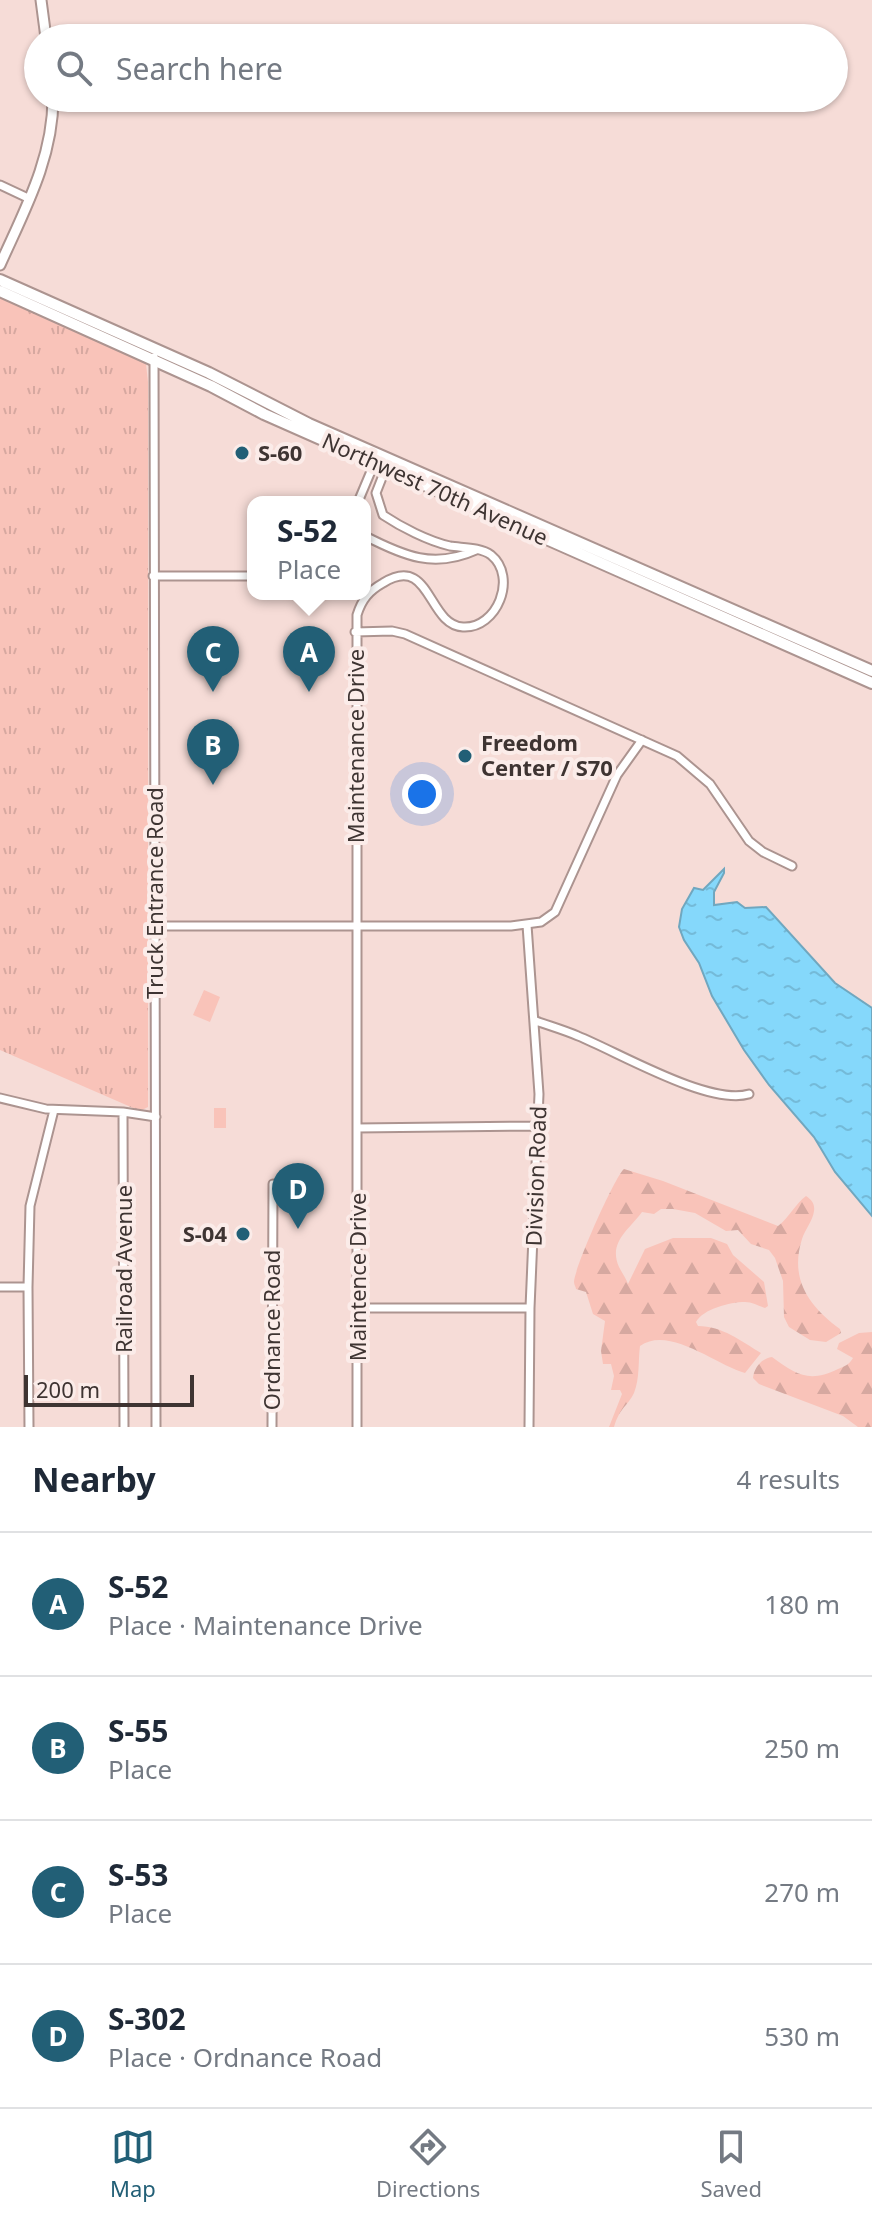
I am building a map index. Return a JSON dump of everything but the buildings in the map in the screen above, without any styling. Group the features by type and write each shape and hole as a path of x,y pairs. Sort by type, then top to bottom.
{"main road":[{"name":"Northwest 70th Avenue","path":"0,280 155,355 264,414 374,464 387,464 872,671"},
{"name":"Northwest 70th Avenue","path":"0,291 155,355 209,373 387,464 872,683"}],"street":[{"path":"41,0 44,24"},
{"path":"0,265 48,150 52,112"},
{"path":"0,185 30,199"},
{"name":"Truck Entrance Road","path":"155,355 156,1427"},
{"path":"361,496 374,464"},
{"path":"387,464 376,493 383,515 440,543 476,550"},
{"path":"371,539 429,561 455,558 476,550"},
{"name":"Maintenance Drive","path":"371,591 388,580 410,578 428,591 446,621 463,627 480,623 494,612 502,593 502,569 487,553 476,550"},
{"path":"153,576 247,576"},
{"name":"Maintenance Drive","path":"357,1128 355,632 363,600"},
{"path":"355,632 392,631 405,634 686,762 715,790 749,841 763,852 792,866"},
{"path":"155,926 527,925 541,922 555,912 617,775 642,740"},
{"name":"Division Road","path":"527,925 539,1094 530,1308 529,1427"},
{"path":"536,1021 688,1084 730,1096 749,1094"},
{"path":"0,1098 54,1110 123,1112 156,1117"},
{"path":"29,1427 30,1206 54,1110"},
{"name":"Railroad Avenue","path":"123,1112 124,1427"},
{"path":"357,1128 536,1126"},
{"name":"Maintence Drive","path":"357,1128 357,1427"},
{"name":"Ordnance Road","path":"272,1427 273,1184"},
{"path":"0,1287 28,1287"},
{"path":"358,1308 530,1308"}],"green space":[{"path":"0,297 141,359 146,364 148,1107 140,1111 0,1050"},
{"path":"204,990 220,997 210,1022 193,1015"},
{"path":"214,1108 226,1108 226,1128 214,1128"},
{"path":"624,1169 778,1226 806,1196 813,1204 814,1211 802,1239 798,1267 800,1280 811,1302 841,1333 826,1342 810,1340 789,1327 784,1317 783,1281 775,1258 769,1250 751,1244 738,1230 726,1231 695,1213 673,1209 661,1209 654,1214 642,1212 616,1250 619,1267 628,1284 645,1249 673,1238 711,1238 727,1244 733,1255 764,1282 768,1306 765,1308 745,1302 725,1305 704,1313 696,1322 698,1326 731,1335 761,1353 745,1373 678,1343 652,1341 640,1346 634,1393 614,1427 609,1427 622,1394 620,1390 611,1390 614,1376 611,1364 603,1364 601,1351 605,1321 593,1314 586,1292 576,1289 574,1282 596,1223"},
{"path":"872,1332 872,1427 858,1427 843,1416 759,1384 753,1378 759,1364 772,1357 804,1375 828,1373 847,1365 853,1358 837,1349 839,1343 859,1333"}],"water":[{"path":"724,869 714,892 714,905 737,902 745,908 766,907 835,983 872,1008 872,1216 835,1172 814,1137 769,1085 744,1050 684,940 679,927 682,909 694,888 703,890"}],"place":[{"name":"S-60","path":"242,453"},
{"name":"S-53","path":"213,692"},
{"name":"S-52","path":"309,692"},
{"name":"Freedom Center / S70","path":"465,756"},
{"name":"S-55","path":"213,785"},
{"name":"S-302","path":"298,1229"},
{"name":"S-04","path":"243,1234"}]}
